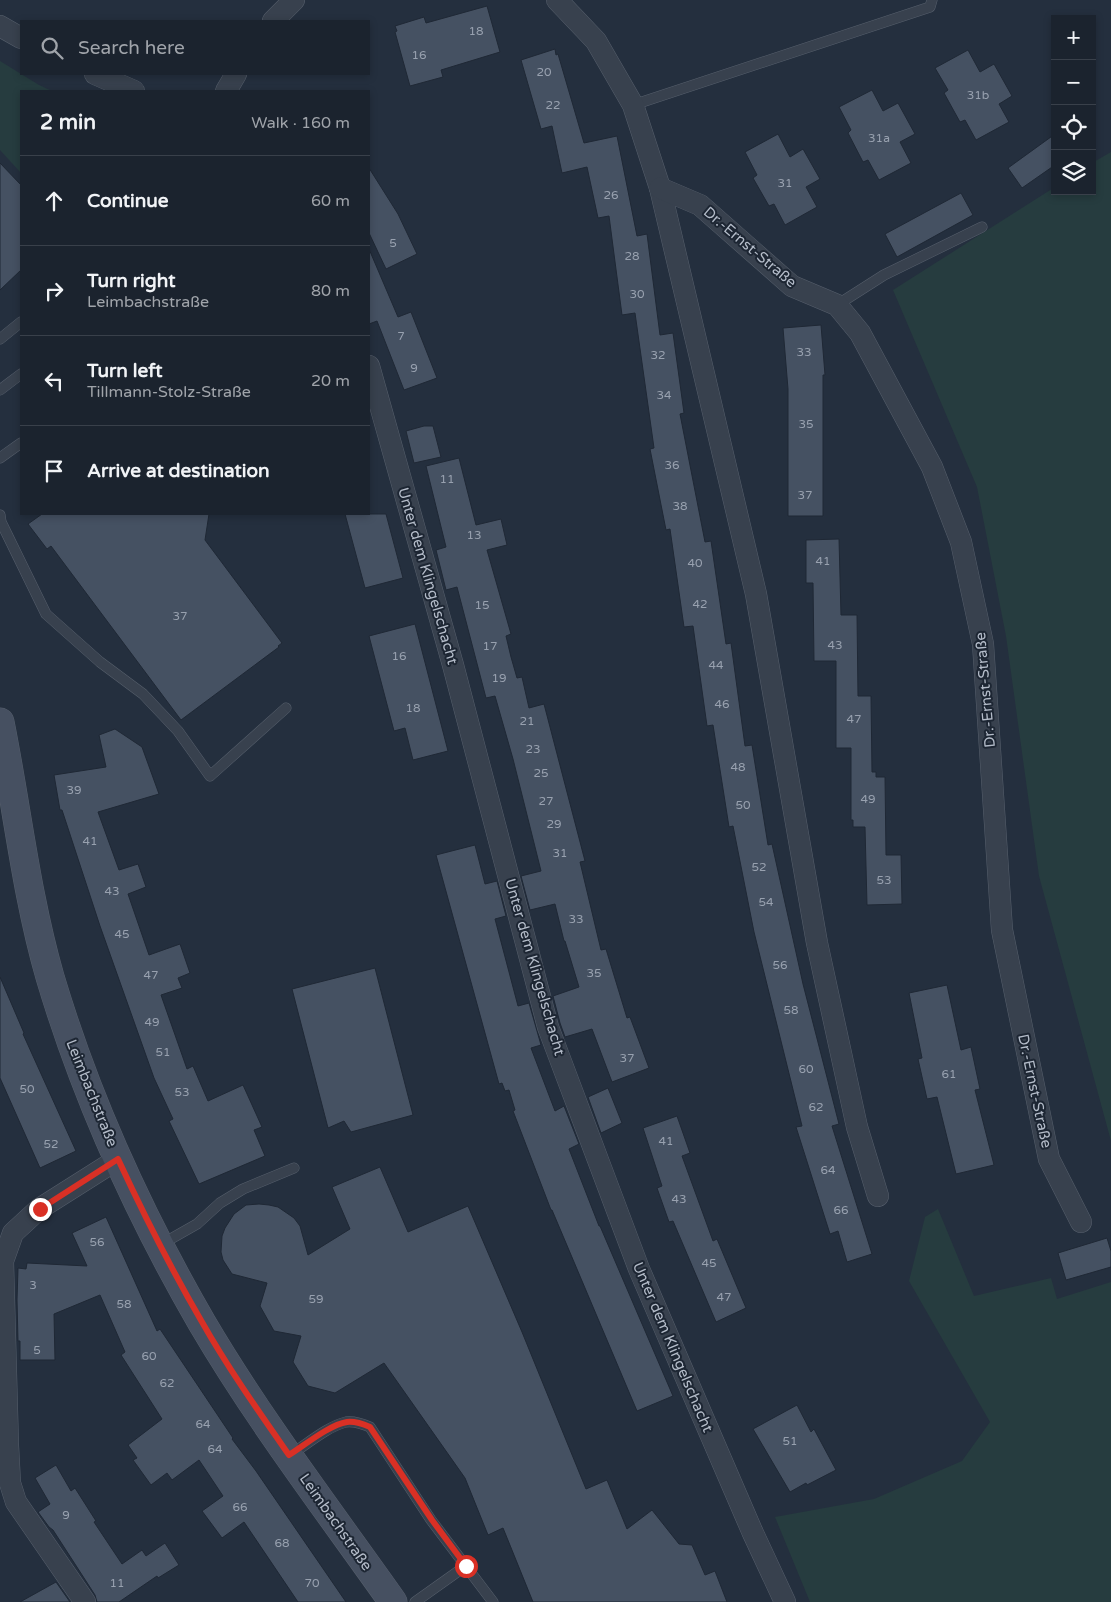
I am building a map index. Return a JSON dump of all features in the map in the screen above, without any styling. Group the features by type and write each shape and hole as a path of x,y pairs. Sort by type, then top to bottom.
{"main road":[{"name":"Leimbachstraße","path":"0,722 33,908 50,976 84,1077 118,1159 160,1246 202,1323 250,1400 393,1602"}],"street":[{"path":"274,20 294,0"},
{"path":"557,0 596,40 632,105 660,188 756,594 817,943 857,1127 878,1196"},
{"path":"0,26 20,37"},
{"path":"98,75 132,90"},
{"path":"227,90 235,75"},
{"name":"Dr.-Ernst-Straße","path":"660,188 700,205 792,286 837,305 860,334 932,467 961,542 983,644 1002,930 1049,1159 1081,1222"},
{"name":"Unter dem Klingelschacht","path":"370,370 453,665 548,1027 639,1269 748,1522 785,1602"},
{"path":"85,1602 16,1502 10,1483 3,1261 13,1233 40,1209 118,1159"}],"lane":[{"path":"632,105 930,8 932,0"},
{"path":"837,305 884,275 982,227"},
{"path":"0,340 20,323"},
{"path":"0,390 20,375"},
{"path":"0,458 20,444"},
{"path":"0,515 46,614 100,662 143,694 178,732 210,776 286,708"},
{"path":"160,1246 197,1224 220,1203 243,1189 294,1168"},
{"path":"289,1455 330,1429 346,1422 357,1422 370,1427 432,1520 493,1602"},
{"path":"415,1602 466,1566"}],"green space":[{"path":"0,61 20,75 50,90 20,90 20,172 0,150"},
{"path":"1111,152 1111,1141 1039,876 1006,636 977,487 893,290 1051,190 1051,195 1096,195 1096,161"},
{"path":"938,1209 974,1296 1051,1278 1057,1299 1111,1282 1111,1602 810,1602 775,1517 874,1499 962,1461 990,1422 909,1281 925,1217"}],"building":[{"path":"487,6 500,52 441,70 443,77 410,86 395,26 424,17 426,23"},
{"path":"555,49 584,143 617,136 637,236 647,234 660,335 673,333 684,413 680,414 705,542 711,541 726,644 731,643 745,746 752,745 768,845 772,844 803,984 839,1124 832,1126 872,1254 847,1262 838,1231 830,1234 796,1127 802,1126 754,932 733,826 729,827 713,725 707,726 693,626 684,627 670,529 666,530 650,449 654,448 635,313 622,315 609,216 598,218 587,167 562,173 552,126 541,129 521,60"},
{"path":"968,50 980,72 994,64 1012,96 999,104 1009,122 976,140 965,120 960,122 944,93 948,90 935,68"},
{"path":"872,90 883,111 898,103 915,134 900,142 911,163 879,180 868,160 863,162 848,133 851,130 839,107"},
{"path":"778,134 790,157 803,149 820,179 806,187 817,207 785,225 774,204 769,206 753,178 757,175 745,152"},
{"path":"1051,137 1051,168 1022,188 1008,168"},
{"path":"0,163 20,184 20,271 0,290"},
{"path":"370,170 398,214 417,254 386,269 370,235"},
{"path":"961,193 973,215 897,257 885,234"},
{"path":"370,251 398,317 411,312 437,378 404,390 377,321 370,324"},
{"path":"821,325 825,375 823,375 823,516 788,516 788,389 783,328"},
{"path":"424,426 433,426 441,457 414,463 406,431"},
{"path":"459,458 476,525 501,519 507,545 487,550 511,634 506,636 511,657 517,678 522,677 529,708 544,704 585,861 580,862 601,950 606,949 627,1018 630,1017 649,1068 612,1082 592,1029 565,1037 560,1023 553,996 579,987 564,941 555,904 530,910 521,876 541,871 513,759 495,696 486,698 457,587 446,590 436,550 446,547 426,466"},
{"path":"386,514 403,578 365,588 345,515"},
{"path":"41,515 209,515 205,540 282,643 181,720 51,546 47,549 28,524"},
{"path":"839,539 841,615 857,615 858,696 871,696 872,772 876,772 876,777 885,777 886,855 901,855 902,904 867,905 865,827 853,827 853,820 851,820 851,748 836,748 836,661 814,661 813,583 806,583 806,540"},
{"path":"415,624 448,751 413,760 405,728 394,731 369,636"},
{"path":"115,729 142,747 159,794 98,812 119,870 138,864 146,887 128,894 149,955 180,944 190,973 178,978 182,988 161,995 187,1069 193,1066 208,1101 243,1085 262,1127 254,1130 265,1156 199,1184 169,1121 173,1119 154,1078 100,926 62,810 60,810 54,775 106,767 99,735"},
{"path":"475,845 485,884 497,881 506,916 495,919 518,1006 529,1003 541,1045 531,1048 555,1111 564,1106 579,1144 569,1149 599,1226 673,1396 637,1411 551,1210 513,1111 515,1110 509,1090 505,1091 502,1083 499,1084 436,855"},
{"path":"375,968 413,1115 351,1132 344,1121 328,1128 292,989"},
{"path":"0,977 23,1034 76,1151 40,1168 0,1078"},
{"path":"947,985 961,1050 971,1047 980,1089 975,1090 994,1165 956,1174 937,1097 927,1099 918,1059 922,1058 909,993"},
{"path":"608,1088 622,1123 601,1133 588,1097"},
{"path":"677,1116 690,1153 682,1156 713,1241 717,1239 746,1308 716,1322 673,1221 669,1222 657,1188 662,1186 643,1128"},
{"path":"380,1167 408,1232 468,1206 586,1489 607,1480 627,1529 652,1510 679,1544 692,1545 705,1575 715,1571 727,1602 533,1602 503,1528 488,1535 465,1478 384,1363 335,1393 308,1386 293,1362 301,1336 274,1331 260,1306 267,1283 232,1274 223,1260 221,1252 222,1236 234,1214 246,1205 269,1205 278,1207 294,1218 300,1226 308,1255 350,1229 332,1187"},
{"path":"106,1217 157,1331 160,1329 232,1439 346,1602 298,1602 244,1522 222,1538 202,1511 223,1496 199,1460 172,1480 167,1473 151,1485 133,1460 137,1458 128,1445 162,1419 121,1355 125,1352 100,1295 54,1314 55,1360 20,1360 17,1300 18,1268 26,1269 27,1263 87,1266 72,1233"},
{"path":"1107,1238 1111,1251 1111,1267 1066,1280 1058,1253"},
{"path":"797,1405 811,1432 814,1429 836,1470 790,1492 753,1429"},
{"path":"56,1465 71,1491 75,1488 96,1521 94,1522 122,1564 142,1550 146,1556 165,1543 179,1565 158,1578 157,1576 119,1602 97,1602 95,1595 53,1530 38,1512 50,1504 35,1478"},
{"path":"56,1582 70,1602 20,1602"}],"route":[{"path":"40,1209 118,1159 143,1213 202,1323 250,1400 289,1455 330,1429 346,1422 357,1422 370,1427 432,1520 466,1566"}]}
